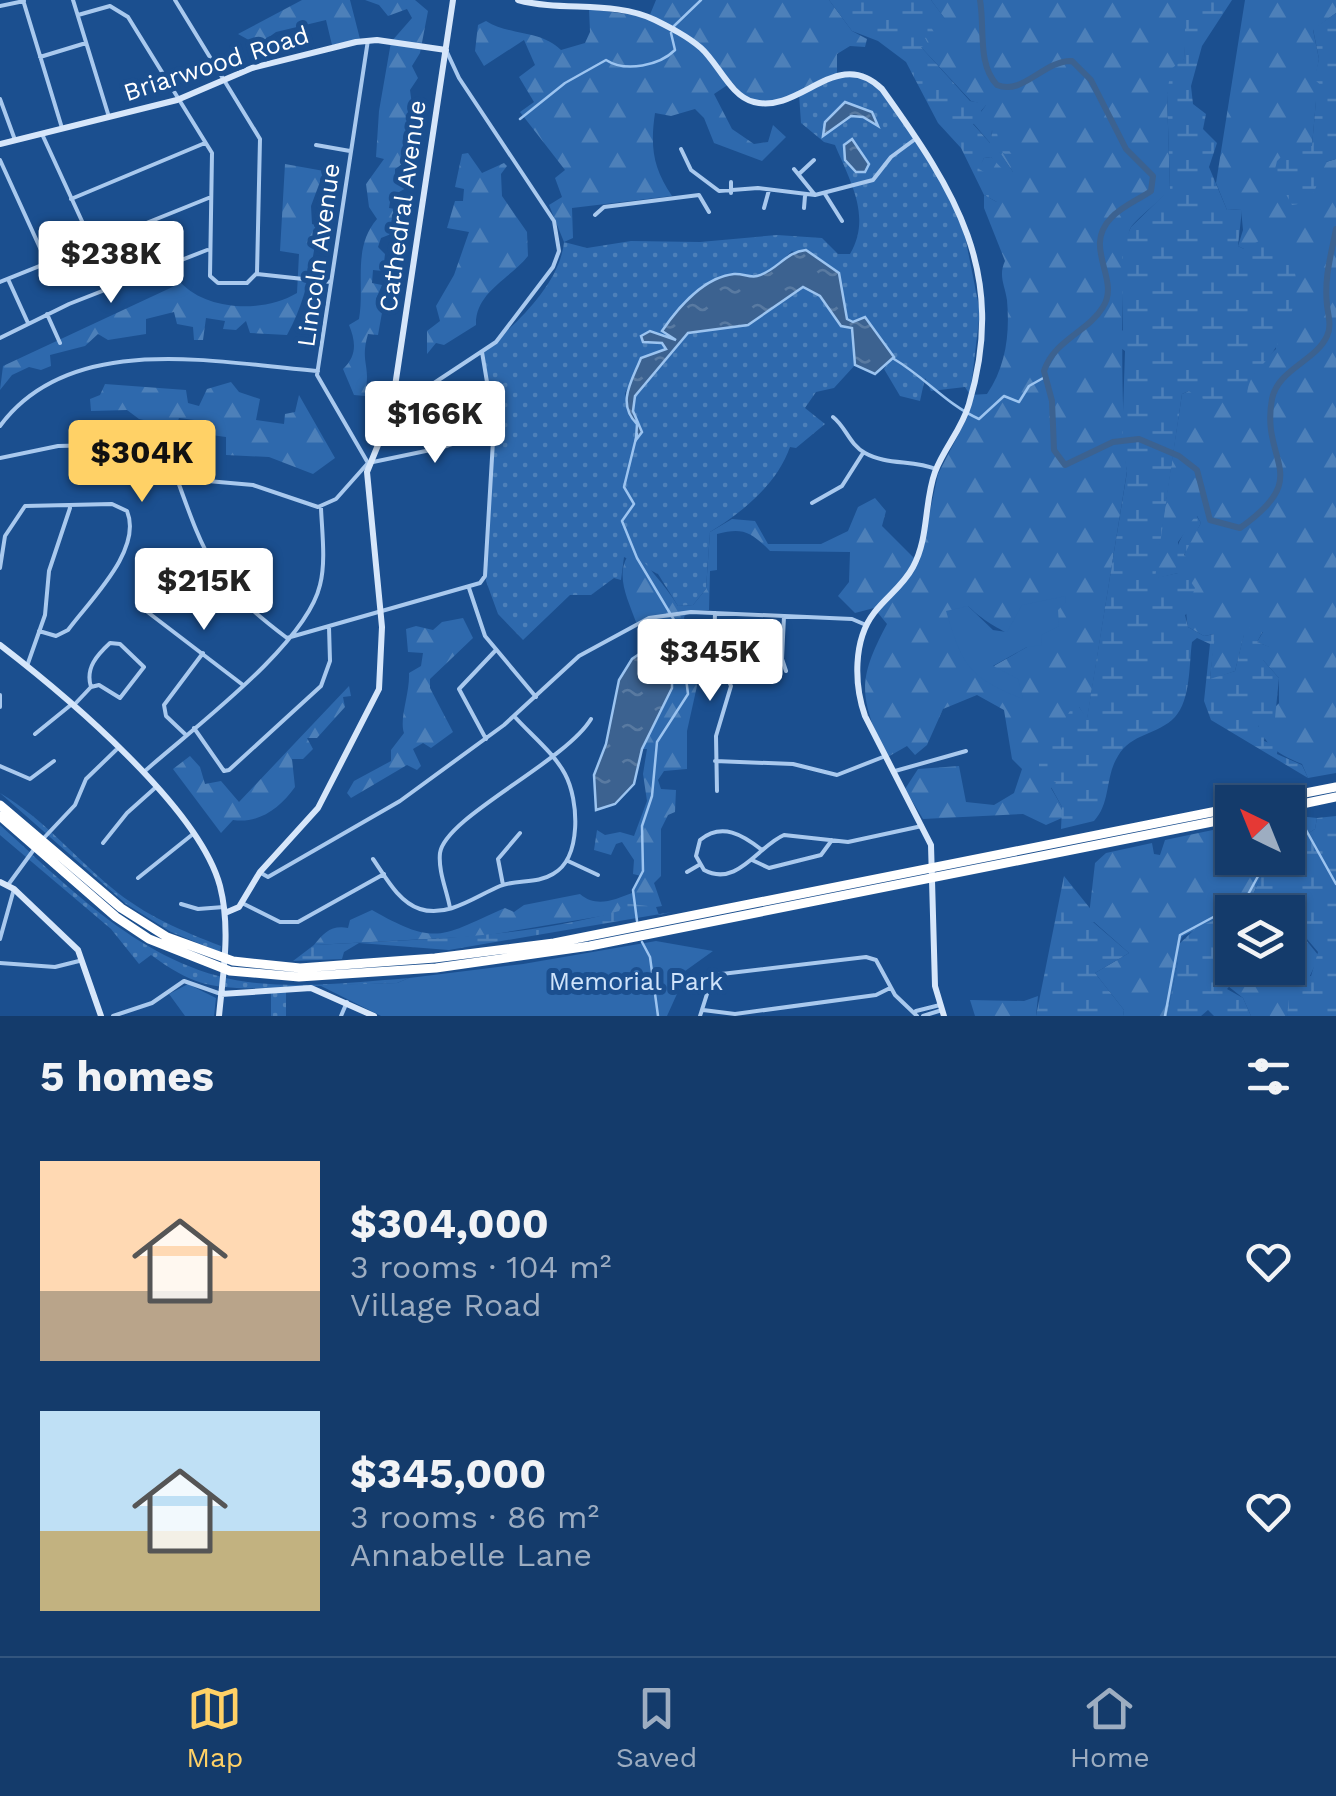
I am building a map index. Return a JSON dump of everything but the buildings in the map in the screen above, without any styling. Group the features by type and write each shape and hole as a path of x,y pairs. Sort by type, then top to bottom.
{"highway":[{"path":"1305,793 1336,787"},
{"path":"1305,803 1336,797"},
{"path":"0,804 121,908 167,937 233,961 300,968 435,958 554,942 1215,811"},
{"path":"0,816 108,910 149,938 212,966 282,977 396,972 555,952 1215,821"}],"street":[{"path":"0,6 23,0 62,128"},
{"path":"74,0 109,117"},
{"path":"78,15 106,6 122,9 180,99 212,157 209,272 216,282 247,283 257,274 261,143 175,0"},
{"name":"Cathedral Avenue","path":"368,462 390,419 454,0"},
{"path":"518,0 646,16 696,44 740,95 754,102 786,100 836,74 864,77 882,89 954,196 980,286 980,345 967,412 936,469 916,563 866,624 859,648 859,698 882,757 922,826 931,851 935,986 942,1010"},
{"name":"Briarwood Road","path":"0,144 180,99 261,65 368,40 446,50"},
{"name":"Lincoln Avenue","path":"368,40 318,371 368,462"},
{"path":"40,57 86,43"},
{"path":"390,419 430,385 501,337 553,268 558,234 446,50"},
{"path":"0,99 15,140"},
{"path":"42,134 92,243"},
{"path":"682,149 687,170 708,185 731,193 769,190 805,196 825,194 878,177 891,156 916,138"},
{"path":"72,199 206,142"},
{"path":"316,145 350,151"},
{"path":"0,160 46,261"},
{"path":"814,160 796,172 816,195"},
{"path":"731,182 731,193"},
{"path":"595,215 604,206 667,204 699,195 708,185"},
{"path":"764,208 769,190"},
{"path":"825,194 842,222"},
{"path":"699,195 709,212"},
{"path":"804,208 805,196"},
{"path":"0,281 211,197"},
{"path":"105,238 125,283"},
{"path":"0,338 47,314 209,249"},
{"path":"257,274 332,282"},
{"path":"8,278 28,323"},
{"path":"47,314 60,343"},
{"path":"287,638 381,613 485,577 494,430 482,352"},
{"path":"0,426 23,402 50,385 120,362 170,359 318,371"},
{"path":"832,417 864,453 936,469"},
{"path":"0,458 58,446 98,445 130,452 176,476 252,485 321,506 336,499 368,462 446,447 494,430"},
{"path":"812,503 842,486 864,453"},
{"path":"181,904 224,910 242,903 252,885 318,808 370,712 382,669 368,462"},
{"path":"176,476 202,549 218,577 238,600 287,638"},
{"path":"0,568 6,536 22,508 111,504 122,507 130,519 128,543 67,631 52,636 39,631"},
{"path":"142,774 268,664 287,638 319,589 321,506"},
{"path":"26,666 46,609 49,571 70,508"},
{"path":"468,586 483,632 536,696"},
{"path":"142,607 242,686"},
{"path":"265,873 400,801 486,739 588,650 672,612 852,619 866,624"},
{"path":"715,613 714,649 731,686 716,731 717,791"},
{"path":"784,616 782,658 786,671"},
{"path":"194,728 224,771 229,770 321,686 330,661 329,627"},
{"path":"36,734 91,687 99,685 120,698 143,672 143,664 120,644 110,643 90,667 91,687"},
{"path":"0,645 73,705 142,774 193,834 214,866 224,910 226,943 218,1016"},
{"path":"486,739 459,689 496,650"},
{"path":"186,735 166,716 164,705 203,653"},
{"path":"0,695 0,708"},
{"path":"373,859 412,906 427,910 450,908 503,885 548,877 568,860 573,845 572,794 565,774 514,716"},
{"path":"450,908 440,859 446,838 458,824 552,758 591,719"},
{"path":"0,939 7,886 74,805 86,779 116,750"},
{"path":"891,773 966,751"},
{"path":"714,761 793,764 836,775 882,757"},
{"path":"0,766 30,778 54,761"},
{"path":"103,843 127,812 155,788"},
{"path":"762,850 736,833 711,833 696,847 699,864 717,875 752,860 788,834 854,841 922,826"},
{"path":"503,885 498,859 520,832"},
{"path":"138,878 193,834"},
{"path":"752,860 768,868 821,855 832,840"},
{"path":"568,860 598,875"},
{"path":"687,872 699,864"},
{"path":"242,903 280,922 298,922 384,874"},
{"path":"7,886 83,959 101,1016"},
{"path":"890,988 876,995 735,1014 700,1013 708,980 715,974 866,957 878,962 890,988 918,1015"},
{"path":"0,963 55,966 83,959"},
{"path":"113,1016 152,1003 182,982 222,991 312,988 374,1016"},
{"path":"341,1016 347,1001"},
{"path":"918,1015 942,1010"},
{"path":"918,1015 942,1010"}],"green space":[{"path":"302,0 350,0 360,39 332,45 326,20 276,32 258,45 238,34"},
{"path":"365,0 415,0 428,11 420,53 412,66 418,78 410,90 414,120 405,145 419,153 395,169 395,181 408,187 399,192 396,202 390,202 389,208 395,209 391,234 381,238 378,247 385,254 383,271 373,270 372,283 382,285 376,299 383,307 378,335 368,334 366,343 366,387 371,389 365,396 354,395 343,369 354,348 349,325 359,319 364,242 377,219 369,207 366,184 384,159 376,157 391,42 412,18 407,9 388,16 379,5"},
{"path":"656,0 829,0 852,31 867,39 865,47 850,46 837,54 837,74 776,103 745,98 732,82 714,94 732,129 754,144 768,142 773,125 786,137 762,161 714,143 704,118 695,109 671,116 655,113 654,157 672,196 572,208 573,238 564,242 549,205 562,197 555,178 565,170 520,112 534,102 519,77 535,65 524,40 484,66 475,51 478,25 486,21 544,39 561,50 585,43 590,32 589,9 649,17"},
{"path":"829,0 931,0 946,20 927,20 935,34 925,38 929,46 921,47 970,101 987,104 981,111 987,120 973,124 990,143 993,128 1015,159 999,151 1013,172 1010,177 991,157 984,158 979,169 992,177 1004,194 997,202 984,195 961,148 938,123 906,62 878,41 852,31"},
{"path":"931,0 1186,0 1188,6 1184,59 1167,94 1170,190 1131,227 1127,242 1122,346 1127,471 1087,720 1079,707 1069,731 1039,754 1056,784 1051,788 1062,807 1062,818 1046,825 1023,814 923,819 905,789 918,769 959,766 966,802 994,805 1014,793 1022,769 1012,759 1004,710 977,695 943,709 927,745 915,755 907,746 886,758 865,691 870,662 887,624 874,608 855,613 838,596 849,582 850,552 770,551 746,533 726,532 717,534 717,570 710,571 709,610 689,611 684,617 697,686 687,731 687,769 664,771 658,780 661,789 676,790 675,812 668,815 661,829 661,876 654,883 662,906 483,936 314,945 328,931 348,928 350,920 372,910 411,929 439,933 505,908 514,912 524,905 580,894 592,901 605,901 632,893 641,876 633,874 634,860 622,842 616,844 611,855 594,850 597,830 605,835 620,832 634,836 647,801 643,774 647,749 642,749 668,696 673,669 666,641 655,644 644,624 636,622 626,593 624,565 634,548 678,606 693,605 706,589 710,532 732,519 755,521 768,544 821,544 848,531 858,507 875,498 886,511 882,526 919,563 938,474 968,416 970,395 987,394 993,383 1002,361 1008,325 1002,276 1005,261 984,208 984,195 997,202 978,169 984,158 991,157 1013,172 997,149 992,130 991,144 973,123 986,105 971,101 920,46 928,45 924,37 926,20 945,19","holes":["968,606 991,624 1027,647 992,667"]},
{"path":"1186,0 1232,0 1202,46 1191,86 1193,104 1206,114 1203,129 1217,143 1209,167 1227,210 1242,209 1238,246 1244,249 1259,241 1285,257 1295,273 1296,294 1285,329 1249,383 1247,400 1203,399 1189,391 1182,394 1155,578 1178,573 1177,549 1196,515 1201,523 1184,555 1192,563 1186,575 1195,588 1189,604 1192,610 1185,615 1188,627 1204,636 1215,634 1210,679 1235,671 1244,634 1251,626 1263,631 1257,642 1270,647 1263,660 1279,678 1275,718 1266,718 1258,726 1266,732 1264,741 1278,746 1277,754 1302,765 1308,778 1211,720 1204,701 1210,644 1197,638 1192,642 1187,691 1180,710 1168,723 1123,748 1094,821 1061,829 1062,807 1051,787 1056,783 1039,770 1039,754 1033,749 1041,739 1053,741 1068,731 1062,724 1073,706 1079,707 1087,718 1127,472 1122,443 1125,351 1111,341 1123,330 1122,247 1131,227 1170,189 1167,94 1171,69 1184,59"},
{"path":"1245,0 1336,0 1336,13 1313,30 1319,59 1315,79 1327,90 1316,101 1312,146 1326,162 1336,159 1336,773 1308,778 1302,764 1275,750 1258,725 1279,703 1279,678 1262,659 1269,647 1257,642 1263,632 1244,635 1235,671 1210,680 1214,634 1204,636 1188,627 1185,602 1184,558 1201,523 1197,516 1178,542 1178,573 1154,579 1182,394 1189,391 1207,397 1231,396 1276,349 1244,249 1238,246 1243,230 1241,209 1227,210 1216,183"},
{"path":"1336,13 1336,159 1326,162 1310,202 1292,205 1274,173 1277,161 1291,147 1312,146 1316,100 1326,90 1314,79 1319,59 1313,29"},
{"path":"837,74 863,76 880,87 938,171 965,236 980,312 970,395 965,387 931,391 925,378 920,401 900,396 884,369 893,357 847,319 839,273 792,251 773,269 755,277 735,274 700,288 662,330 677,340 650,331 643,342 662,342 666,349 647,356 625,393 629,416 642,431 633,411 635,396 689,333 748,325 803,287 820,296 841,326 852,328 855,365 834,388 816,392 805,408 825,424 796,448 790,447 777,473 758,496 710,532 706,589 693,605 678,606 658,574 624,557 621,580 614,578 591,595 570,595 523,640 498,614 486,581 494,416 482,352 545,289 561,258 564,242 587,248 631,241 700,242 777,235 822,238 838,254 850,254 859,226 852,186 835,145 824,142 801,123 799,94"},
{"path":"468,153 482,173 504,163 507,166 501,174 502,196 527,232 528,256 487,295 476,325 444,345 436,343 427,354 427,331 440,321 436,306 454,275 469,232 447,228 455,201 463,201 464,189 455,187 462,154"},
{"path":"285,164 324,171 311,206 312,224 318,226 311,269 287,335 250,333 246,321 236,330 223,329 225,321 206,318 203,340 194,340 193,327 177,324 174,312 146,319 146,334 108,340 98,334 85,346 50,355 51,366 41,370 29,367 12,375 0,390 3,366 181,283 206,299 237,306 269,304 297,293 299,254 280,251"},
{"path":"231,382 239,392 260,399 256,420 284,424 285,414 295,412 299,395 335,458 313,474 269,457 226,455 226,437 204,434 196,455 188,450 194,420 179,418 176,427 139,419 127,410 91,411 90,399 100,395 105,384 186,390 188,403 199,406 207,389"},
{"path":"1066,596 1058,610 1059,626 1041,635 1042,645 1027,647 993,666 1018,679 1023,699 990,684 970,667 957,645 946,611 968,606 993,630 1007,632 1022,605"},
{"path":"463,618 473,638 430,679 430,688 453,732 431,748 423,743 413,749 421,766 417,770 407,765 351,798 347,793 354,781 391,761 391,750 404,733 409,673 421,666 423,653 408,652 406,629 416,626 433,630 442,622"},
{"path":"349,686 351,696 343,697 345,707 317,738 307,738 313,749 303,759 292,759 295,787 289,795 268,813 233,820 221,833 173,769 190,756 200,767 205,784 221,781 239,802"},
{"path":"0,793 31,814 124,898 221,946 220,952 171,932 126,904"},
{"path":"1336,816 1336,1016 1287,1016 1289,999 1296,985 1305,985 1305,977 1311,976 1318,952 1305,937 1305,895 1253,895 1262,875 1305,875 1305,834 1315,829 1317,818"},
{"path":"1305,817 1317,818 1315,829 1307,834"},
{"path":"0,825 116,925 182,963 218,976 256,983 332,984 409,978 397,983 286,987 286,1016 271,1016 271,988 207,984 181,974 151,955 139,964 111,929 0,835"},
{"path":"1215,830 1215,875 1262,875 1253,895 1215,895 1215,921 1183,936 1177,946 1178,961 1167,1016 1123,1016 1124,1010 1095,973 1129,953 1094,922 1088,924 1095,863 1106,853 1152,843 1154,854 1160,855 1165,840"},
{"path":"1064,876 1093,912 1089,923 1093,922 1129,953 1095,973 1124,1010 1123,1016 1036,1016"},
{"path":"623,903 656,907 659,914 449,950 359,943 344,952 342,959 293,961 314,945 544,927 619,911"},
{"path":"1215,920 1215,985 1231,985 1227,989 1243,998 1251,1016 1214,1016 1208,1010 1201,1016 1167,1016 1178,961 1177,946 1196,928"},
{"path":"1305,939 1319,956 1305,980"},
{"name":"Memorial Park","path":"656,941 713,951 674,979 681,985 667,1016 381,1016 319,985 397,983 409,978 523,964"},
{"path":"188,984 216,998 214,1016 185,1016 169,994"},
{"path":"1296,985 1287,1016 1251,1016 1243,998 1228,986"},
{"path":"1038,996 1036,1016 975,1016 970,1000 1024,1001"}],"water":[{"path":"845,102 872,112 878,126 863,117 851,116 823,136 825,122"},
{"path":"852,139 869,164 865,172 856,172 845,160 844,145"},
{"path":"806,250 839,273 847,319 853,322 865,317 894,357 875,374 855,365 852,328 841,326 820,296 803,287 748,325 688,333 635,396 633,411 642,432 636,440 637,424 627,400 630,383 641,358 666,349 662,343 643,342 641,336 650,331 676,340 662,331 703,287 723,276 764,274 792,254"},
{"path":"660,640 672,651 672,688 642,749 634,784 615,804 596,810 594,775 606,744 619,680 632,659"}],"waterway":[{"path":"674,26 701,0"},
{"path":"980,0 984,56 997,85 1016,86 1052,66 1072,61 1091,80 1126,149 1153,176 1151,191 1120,210 1103,229 1100,252 1108,286 1103,307 1055,351 1044,371 1052,401 1054,450 1065,465 1113,442 1139,439 1179,456 1197,470 1210,520 1240,528 1262,510 1280,481 1270,421 1272,399 1282,380 1322,345 1328,332 1326,285 1336,229"},
{"path":"520,119 565,83 606,60 633,67 669,55 675,50 671,33"},
{"path":"894,359 979,419 1004,396 1019,402 1029,386 1045,377"},
{"path":"637,434 624,487 634,504 622,521 637,558 680,630 688,694 657,742 652,796 642,826 643,871 633,890 637,921"},
{"path":"1306,830 1336,884"},
{"path":"1165,1016 1180,935 1245,900 1259,875"},
{"path":"642,942 650,957 658,1016"}]}
